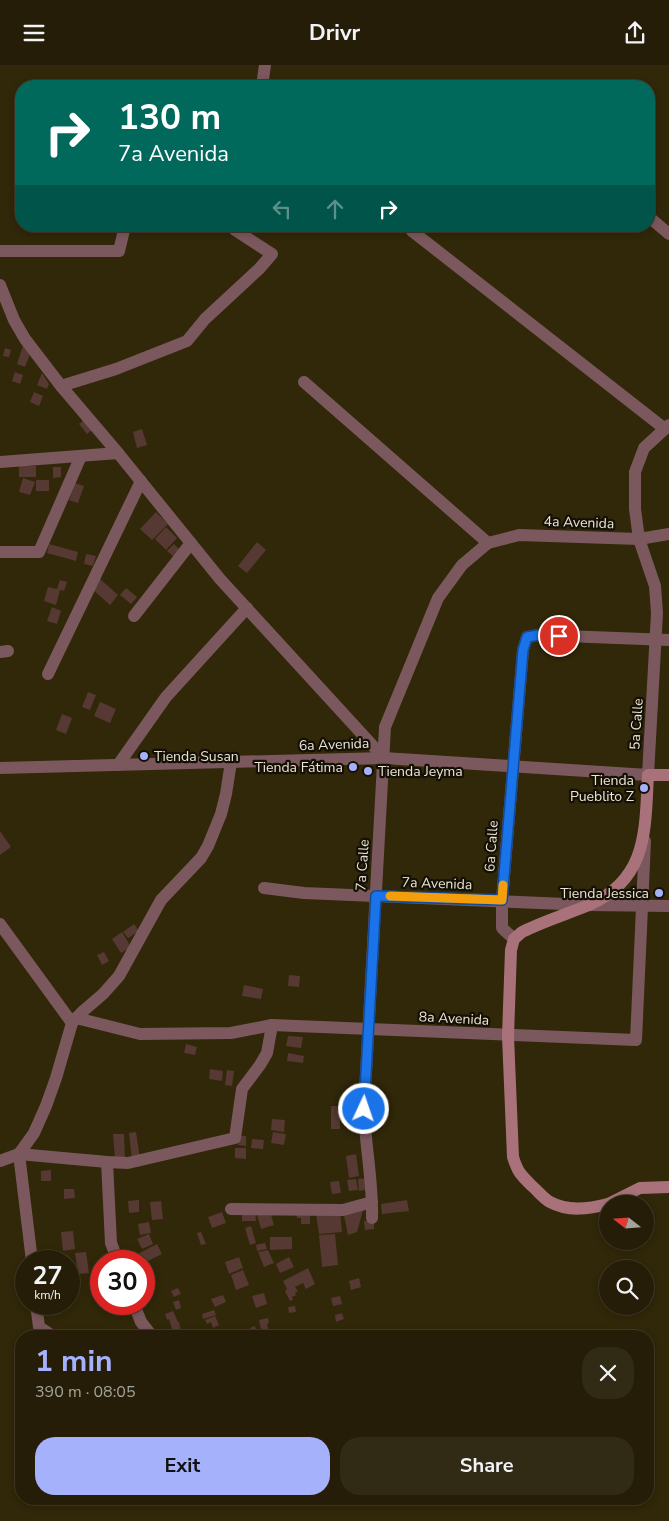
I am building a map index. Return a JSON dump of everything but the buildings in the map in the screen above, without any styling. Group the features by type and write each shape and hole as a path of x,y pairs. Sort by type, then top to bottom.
{"street":[{"path":"263,80 265,65"},
{"path":"655,222 669,234"},
{"path":"0,251 119,251 124,232"},
{"path":"61,386 116,369 187,341 205,319 272,254 238,232"},
{"path":"413,232 667,427"},
{"path":"0,285 14,320 25,339 61,386 220,579 384,758"},
{"path":"304,382 488,543"},
{"name":"5a Calle","path":"636,1040 641,905 656,640 655,586 639,539 635,509 635,473 644,448 667,427"},
{"path":"0,462 118,453"},
{"path":"0,552 39,552 81,456"},
{"path":"48,674 141,481"},
{"name":"4a Avenida","path":"488,543 518,535 639,539 669,533"},
{"path":"134,616 191,543"},
{"name":"7a Calle","path":"372,1218 364,1128 385,727 438,598 462,565 488,543"},
{"path":"118,765 166,697 247,609"},
{"name":"6a Calle","path":"514,939 502,928 502,900 523,650 527,637 539,635 656,640"},
{"path":"656,640 669,640"},
{"name":"6a Avenida","path":"0,768 384,758 669,775"},
{"path":"31,1250 19,1154 34,1133 46,1106 74,1021 119,976 161,899 205,853 226,795 232,762"},
{"path":"599,1206 574,1209 560,1206 549,1201 517,1171 513,1157 508,1035 511,951 514,939 522,932 588,905 616,889 636,863 646,816"},
{"name":"7a Avenida","path":"264,888 304,893 588,905 669,906"},
{"path":"0,924 74,1021"},
{"name":"8a Avenida","path":"74,1021 140,1034 231,1033 272,1025 636,1040"},
{"path":"0,1161 19,1154 128,1163 234,1138 242,1089 267,1053 272,1025"},
{"path":"107,1162 111,1243 114,1250"},
{"path":"626,1195 640,1188 669,1187"},
{"path":"231,1209 343,1210 372,1202"},
{"path":"37,1315 39,1327 44,1330"},
{"path":"139,1315 148,1330"}],"slow traffic":[{"path":"390,896 502,900 503,885"}],"place":[{"name":"Tienda Susan","path":"144,756"},
{"name":"Tienda Fátima","path":"353,767"},
{"name":"Tienda Jeyma","path":"368,771"},
{"name":"Tienda Pueblito Z","path":"644,788"},
{"name":"Tienda Jessica","path":"659,893"}],"route":[{"path":"364,1109 376,896 502,900 523,650 527,637 539,635 559,636"}]}
